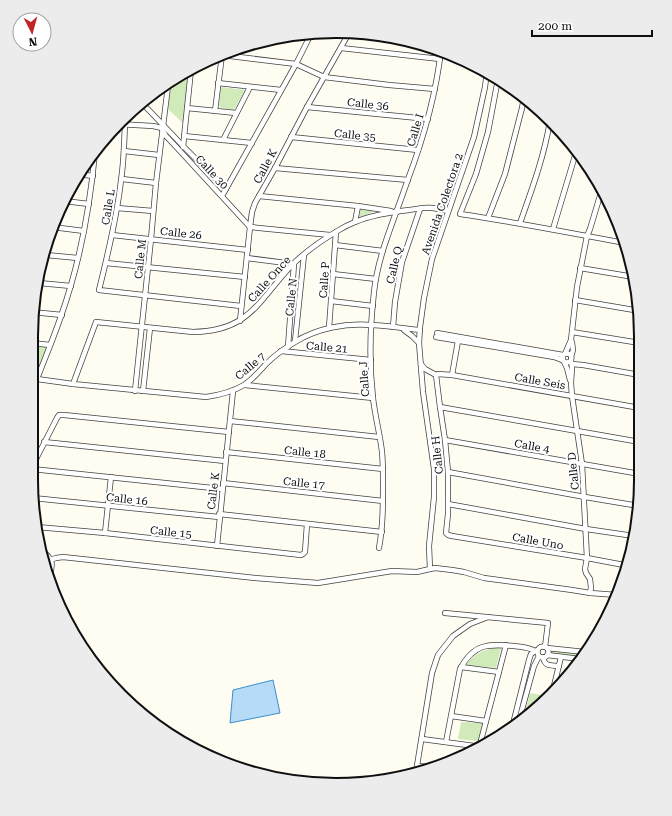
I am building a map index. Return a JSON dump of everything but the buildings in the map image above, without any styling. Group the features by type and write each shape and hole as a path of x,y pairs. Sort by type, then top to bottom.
{"street":[{"name":"Calle K","path":"240,321 250,227 255,203 346,39"},
{"path":"222,196 308,40"},
{"path":"341,48 440,59"},
{"path":"234,56 296,64 324,77 435,89"},
{"name":"Calle I","path":"397,212 428,119 440,59"},
{"path":"215,111 221,61"},
{"path":"180,151 184,146 190,76"},
{"name":"Avenida Colectora 2","path":"430,569 429,546 434,497 434,469 420,364 420,330 424,298 432,259 474,137 486,79"},
{"path":"218,83 281,90"},
{"name":"Avenida Colectora 2","path":"488,218 460,214 476,174 488,132 497,85"},
{"path":"223,140 250,87"},
{"name":"Calle M","path":"135,391 159,155 168,90"},
{"path":"523,105 504,174 488,218 618,241"},
{"path":"146,107 226,189"},
{"name":"Calle 36","path":"307,107 428,119"},
{"path":"187,108 236,113"},
{"path":"126,124 163,126"},
{"name":"Calle L","path":"125,125 122,179 112,235 99,290 145,294"},
{"name":"Calle 30","path":"163,126 166,136 250,227"},
{"path":"520,223 537,178 549,127"},
{"path":"184,136 252,143"},
{"name":"Calle 35","path":"291,137 418,150"},
{"path":"124,151 159,155"},
{"path":"553,229 574,158"},
{"path":"38,376 62,315 78,258 84,231 94,162"},
{"path":"275,168 408,180"},
{"path":"85,175 93,176"},
{"path":"122,179 156,183"},
{"path":"259,196 358,206 397,212"},
{"name":"Calle D","path":"571,383 563,358 571,340 580,268 587,236 599,197"},
{"path":"70,202 88,204"},
{"path":"355,222 358,206"},
{"path":"117,208 153,211"},
{"name":"Calle Once","path":"73,384 96,322 193,332 217,330 240,321 249,314 282,276 310,249 336,232 355,222 378,215 420,209 432,208 448,211"},
{"name":"Calle Q","path":"393,327 395,302 402,262 420,209"},
{"path":"238,214 246,217 252,212"},
{"name":"Calle J","path":"379,548 382,532 383,469 382,452 373,398 371,360 373,306 376,279 383,251 397,212"},
{"path":"250,227 330,236"},
{"path":"59,228 84,231"},
{"name":"Calle P","path":"329,328 336,232"},
{"name":"Calle 26","path":"112,235 248,250"},
{"path":"335,245 383,251"},
{"path":"49,255 78,258"},
{"name":"Calle N","path":"295,341 304,255"},
{"path":"247,258 294,264"},
{"path":"106,263 244,277"},
{"name":"Calle N","path":"288,347 294,264"},
{"path":"580,268 628,276"},
{"path":"333,274 376,279"},
{"path":"43,283 70,286"},
{"path":"145,294 241,306"},
{"path":"575,300 632,310"},
{"path":"331,301 373,306"},
{"path":"39,313 62,315"},
{"name":"Calle 7","path":"38,379 143,392 206,397 233,391 245,385 268,363 295,341 329,328 351,325 372,325 420,330"},
{"path":"143,392 150,328"},
{"path":"403,329 420,343"},
{"path":"572,332 634,342"},
{"path":"571,360 567,363 563,358 437,335 458,341 554,357 563,358 568,354 571,360 583,365 634,374"},
{"name":"Calle D","path":"571,340 571,383 585,497 587,558 585,569 590,580 590,593"},
{"path":"452,375 458,341"},
{"path":"38,344 50,345"},
{"name":"Calle 21","path":"282,351 371,360"},
{"path":"420,364 425,369 436,375"},
{"name":"Calle Seis","path":"436,375 452,375 634,407"},
{"name":"Calle H","path":"436,375 448,472 446,533"},
{"path":"245,385 373,398"},
{"name":"Calle K","path":"216,546 233,391"},
{"path":"440,407 634,441"},
{"path":"38,455 59,415 229,432"},
{"path":"230,421 379,437"},
{"name":"Calle 4","path":"445,440 634,473"},
{"path":"44,442 225,461"},
{"name":"Calle 18","path":"226,452 383,469"},
{"path":"38,471 222,489"},
{"path":"448,472 632,505"},
{"path":"105,533 111,477"},
{"name":"Calle 17","path":"223,483 383,501"},
{"name":"Calle 16","path":"39,499 382,532"},
{"path":"448,504 628,535"},
{"name":"Calle 15","path":"42,527 301,555 305,552 307,524"},
{"name":"Calle Uno","path":"446,533 452,536 622,565"},
{"path":"48,555 51,559 51,567"},
{"path":"51,559 63,557 255,578 318,583 392,571 417,572 435,568 464,572 484,578 611,595"},
{"path":"445,613 548,623 546,647 548,651 534,666 521,713"},
{"path":"417,766 432,673 438,654 452,636 470,624 488,617"},
{"path":"446,742 461,667 470,655 477,649 494,644 527,647 536,650 537,653 543,656 574,658"},
{"path":"482,740 506,645"},
{"path":"514,718 531,654 541,646 580,651"},
{"path":"543,656 545,664 559,666"},
{"path":"555,682 561,657"},
{"path":"461,667 498,672"},
{"path":"451,716 486,720"},
{"path":"422,738 471,746"}],"green space":[{"path":"188,77 183,123 168,109 171,88"},
{"path":"221,87 245,90 234,110 221,108 219,106"},
{"path":"360,209 373,210 373,212 359,217"},
{"path":"38,346 48,347 39,369"},
{"path":"492,648 501,648 496,668 466,665 478,654"},
{"path":"549,650 578,654 576,656 550,654"},
{"path":"530,693 542,695 532,704 526,709"},
{"path":"461,722 483,723 478,741 458,739"}],"water":[{"path":"273,680 280,713 230,723 233,690"}]}
